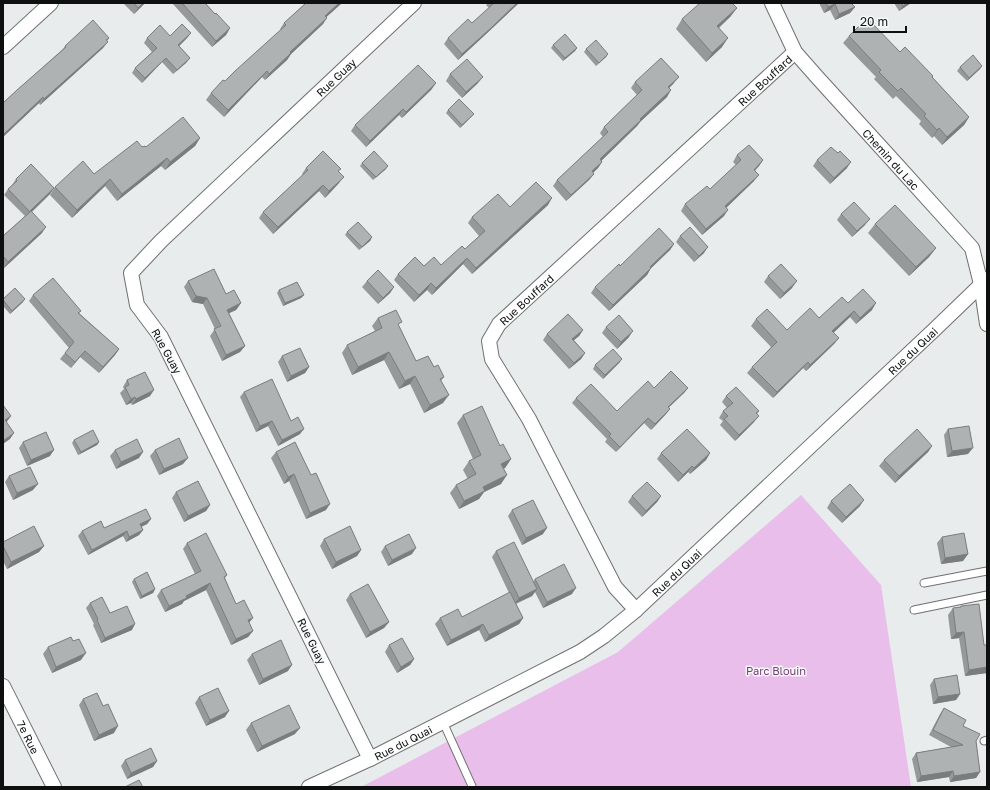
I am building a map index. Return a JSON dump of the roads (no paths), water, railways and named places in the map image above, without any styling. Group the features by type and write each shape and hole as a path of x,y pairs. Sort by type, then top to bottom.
{"street":[{"path":"3,47 51,3"},
{"name":"Rue Guay","path":"370,759 161,337 136,305 131,273 161,241 414,3"},
{"name":"Chemin du Lac","path":"772,3 795,52 972,248 984,281 987,324"},
{"name":"Rue Bouffard","path":"636,610 615,587 529,419 492,359 490,341 499,324 795,52"},
{"name":"Rue du Quai","path":"309,787 370,759 580,652 604,636 636,610 934,330 984,281"},
{"name":"7e Rue","path":"3,686 54,787"}],"lane":[{"path":"924,583 987,571"},
{"path":"914,610 987,595"},
{"path":"443,722 472,786"}],"park label":[{"name":"Parc Blouin","path":"776,670"}]}
